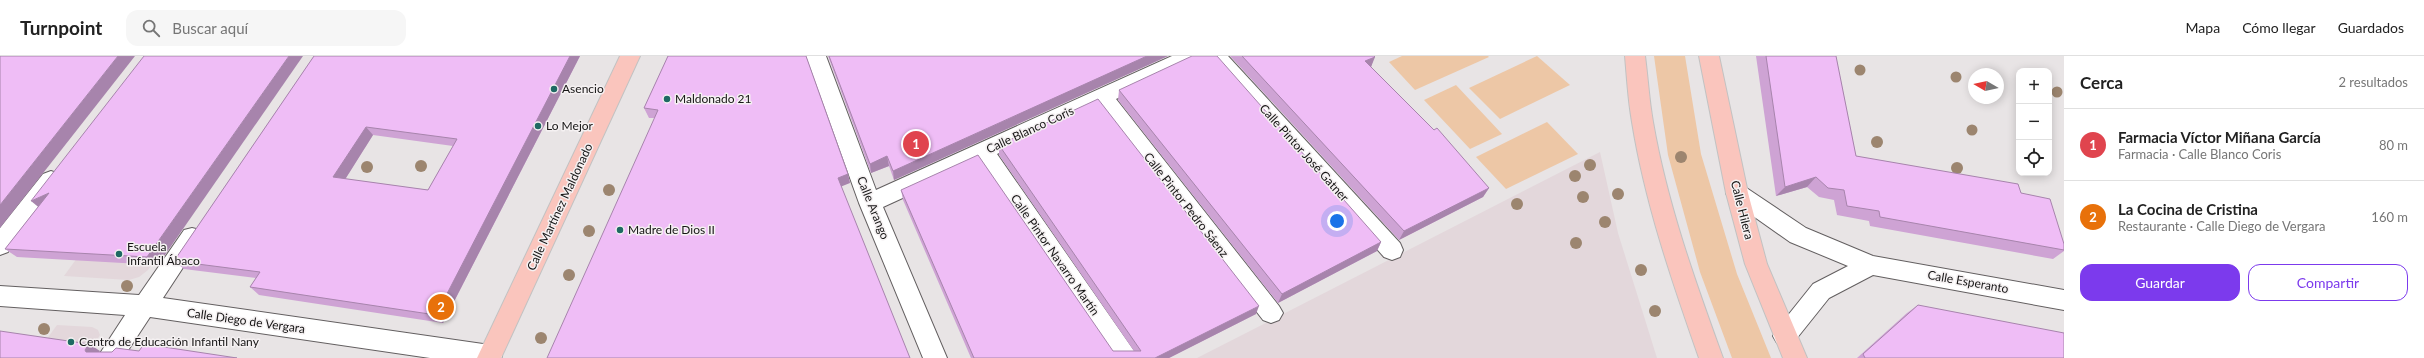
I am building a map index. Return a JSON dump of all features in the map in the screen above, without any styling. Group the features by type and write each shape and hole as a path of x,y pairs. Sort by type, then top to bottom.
{"main road":[{"name":"Calle Martínez Maldonado","path":"490,357 630,56"},
{"path":"1635,56 1644,131 1662,204 1681,272 1711,358"},
{"name":"Calle Hilera","path":"1708,56 1737,194 1756,264 1795,358"}],"street":[{"name":"Calle Arango","path":"816,56 870,203 934,358"},
{"name":"Calle Blanco Coris","path":"870,203 1191,56"},
{"name":"Calle Pintor José Gatner","path":"1216,56 1392,250"},
{"name":"Calle Pintor Pedro Sáenz","path":"1102,97 1271,313"},
{"name":"Calle Pintor Navarro Martín","path":"983,152 1127,358"},
{"path":"0,245 62,166"},
{"name":"Calle Esperanto","path":"1737,194 1798,235 1871,265 2064,300"},
{"path":"109,358 203,221"},
{"path":"1786,336 1821,291 1871,265"},
{"name":"Calle Diego de Vergara","path":"0,296 144,306 490,357"}],"shaded area":[{"path":"1402,56 1489,57 1415,90 1389,62"},
{"path":"1537,56 1570,85 1500,119 1469,88"},
{"path":"1654,56 1685,56 1701,154 1737,274 1771,358 1732,358 1700,272 1668,155"},
{"path":"1456,85 1502,134 1470,149 1424,100"},
{"path":"1547,122 1578,154 1506,189 1476,157"},
{"path":"1600,152 1618,233 1657,358 1197,358"},
{"name":"Escuela Infantil Ábaco","path":"106,218 176,229 148,270 139,277 129,280 64,276"},
{"name":"Centro de Educación Infantil Nany","path":"57,325 92,327 98,330 100,335 86,358 33,358"}],"building":[{"path":"0,56 118,56 0,205"},
{"path":"144,56 289,56 147,257 5,249 49,193 31,201"},
{"path":"314,56 570,56 436,315 250,287 260,272 174,261","holes":["366,127 457,139 428,190 333,177"]},
{"path":"668,56 806,56 848,174 838,178 910,358 547,358 658,110 644,108"},
{"path":"829,56 1147,56 893,171 887,156 870,164"},
{"path":"1192,56 1217,56 1381,242 1282,294 1119,90"},
{"path":"1242,56 1374,56 1375,57 1365,61 1434,130 1437,128 1489,188 1404,231"},
{"path":"1766,56 1836,56 1856,156 2018,184 2021,193 2050,199 2064,244 2064,250 1880,217 1879,211 1847,206 1844,190 1828,188 1816,177 1785,187"},
{"path":"1098,99 1259,306 1155,358 974,358 901,190 978,155 1113,351 1141,351 999,145"},
{"path":"1918,305 2064,333 2064,358 1865,358 1863,354"},
{"path":"0,331 89,344 85,350 86,352 112,352 116,348 139,351 144,344 237,358 0,358"}],"place":[{"name":"Asencio","path":"554,89"},
{"name":"Maldonado 21","path":"667,99"},
{"name":"Lo Mejor","path":"538,126"},
{"name":"Farmacia Víctor Miñana García","path":"916,144"},
{"name":"Madre de Dios II","path":"620,230"},
{"name":"Escuela Infantil Ábaco","path":"119,254"},
{"name":"La Cocina de Cristina","path":"441,307"},
{"name":"Centro de Educación Infantil Nany","path":"71,342"}]}
